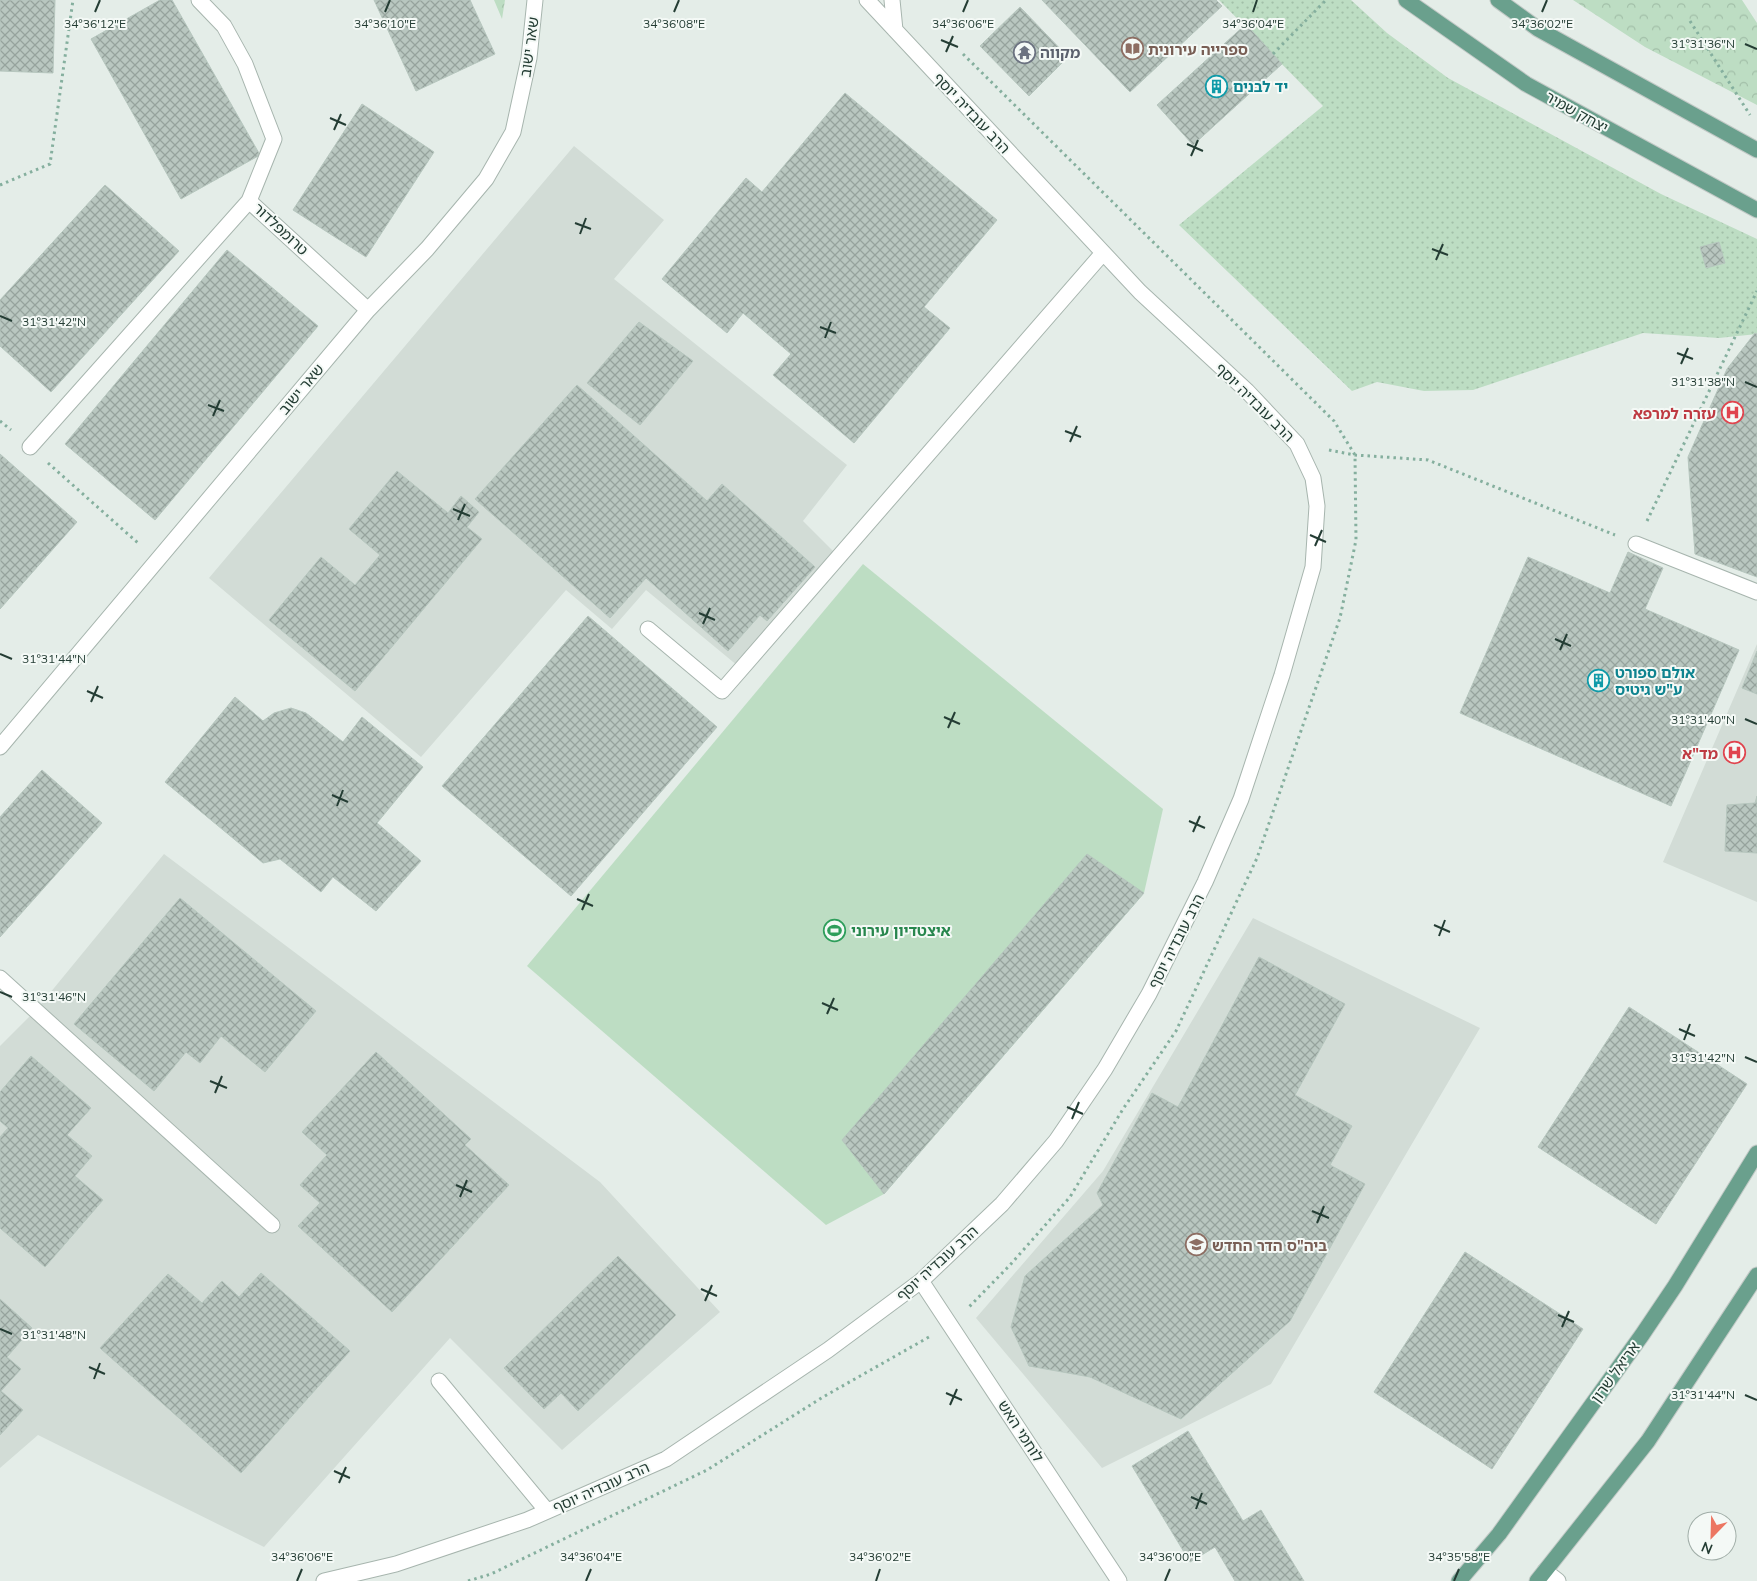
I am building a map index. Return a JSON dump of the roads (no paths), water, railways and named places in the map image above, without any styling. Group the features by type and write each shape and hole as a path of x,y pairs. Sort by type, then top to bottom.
{"main road":[{"name":"יצחק שמיר","path":"1406,0 1526,84 1757,210"},
{"path":"1498,0 1538,30 1757,150"},
{"name":"אריאל שרון","path":"1459,1581 1499,1534 1642,1335 1675,1286 1757,1154"},
{"path":"1541,1576 1648,1441 1757,1275"}],"street":[{"name":"טרומפלדור","path":"199,0 224,26 245,64 274,139 249,200 368,310"},
{"name":"שאר ישוב","path":"0,747 368,310 427,249 486,179 513,132 529,58 535,0"},
{"name":"הרב עובדיה יוסף","path":"324,1581 396,1564 547,1511 666,1459 828,1350 921,1281 1002,1204 1056,1141 1105,1069 1150,994 1206,882 1244,790 1282,675 1313,567 1317,506 1314,478 1297,444 1247,391 1140,292 867,0"},
{"path":"892,0 895,30"},
{"path":"30,446 249,200"},
{"path":"648,629 722,691 1103,253"},
{"path":"1636,544 1757,592"},
{"path":"0,978 272,1225"},
{"name":"לוחמי האש","path":"921,1281 1119,1581"},
{"path":"439,1381 547,1511"},
{"path":"1541,1576 1558,1581"}],"place":[{"name":"ספרייה עירונית","path":"1132,49"},
{"name":"מקווה","path":"1024,52"},
{"name":"יד לבנים","path":"1217,86"},
{"name":"עזרה למרפא","path":"1732,413"},
{"name":"אולם ספורט ע\"ש גיטיס","path":"1599,681"},
{"name":"מד\"א","path":"1734,753"},
{"name":"איצטדיון עירוני","path":"835,930"},
{"name":"ביה\"ס הדר החדש","path":"1196,1245"}]}
